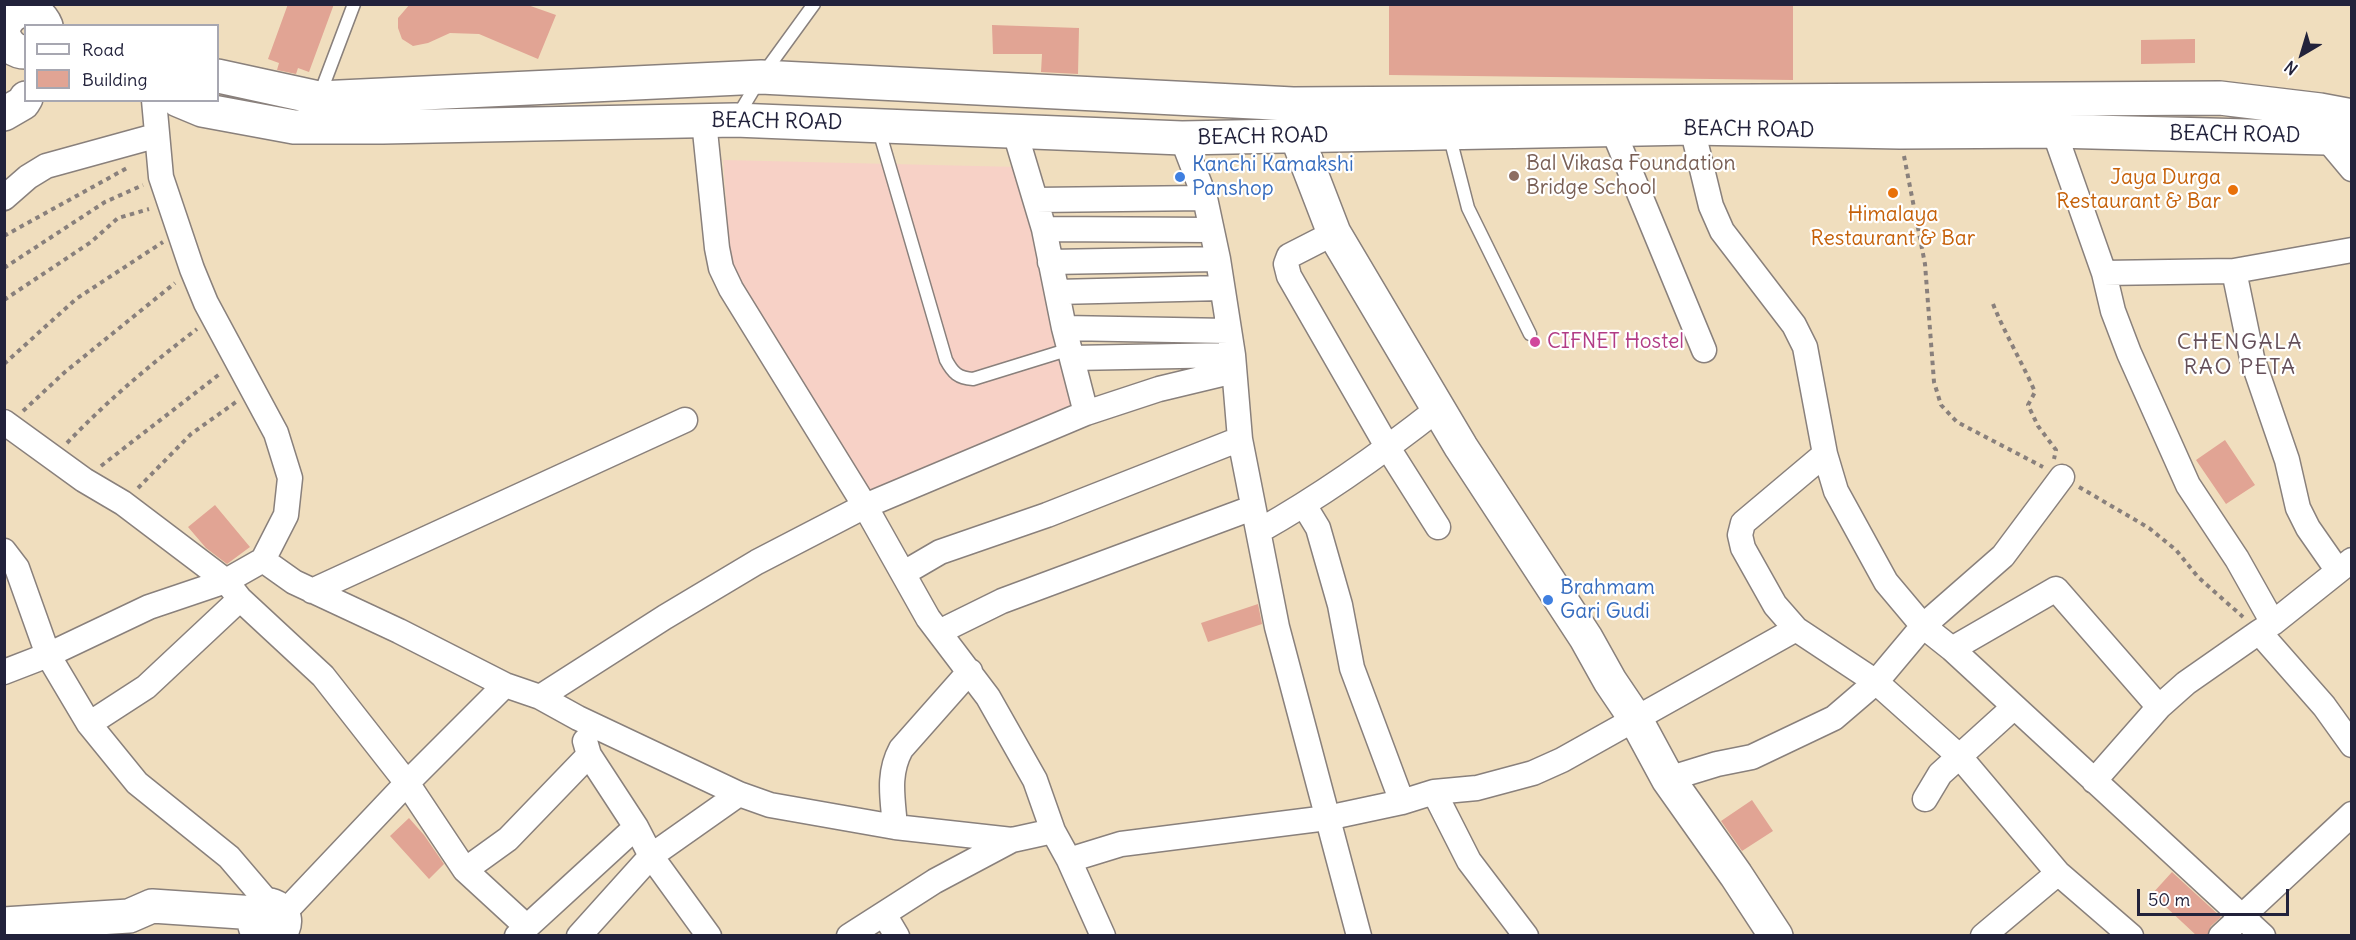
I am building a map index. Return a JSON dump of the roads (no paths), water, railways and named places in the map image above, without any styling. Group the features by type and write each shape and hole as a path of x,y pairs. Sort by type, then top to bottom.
{"main road":[{"path":"4,36 10,46 24,52"},
{"name":"BEACH ROAD","path":"219,76 319,98 761,77 1293,105 2220,98 2352,116"},
{"path":"1985,100 1985,133"},
{"path":"4,114 24,102"},
{"name":"BEACH ROAD","path":"183,102 202,110 294,127 720,120 1014,129 1182,138 1692,128 1985,133 2054,131 2339,135"},
{"path":"1293,105 1297,136 1334,233 1468,457 1586,638 1635,718 1668,779 1736,874 1776,936"},
{"path":"4,924 129,916 152,906 272,925"}],"street":[{"path":"89,724 146,687 263,560 286,515 290,478 276,433 213,317 192,269 160,177 154,102"},
{"path":"720,120 717,248 721,268 731,289 865,506 928,618 988,697 1035,780 1053,831 1069,860 1097,934"},
{"path":"1692,128 1711,206 1722,231 1794,326 1804,347 1824,454 1836,491 1886,582 1923,626 1952,649 2264,936"},
{"path":"1014,129 1044,229 1086,413"},
{"path":"1613,130 1704,350"},
{"path":"2054,131 2104,273 2113,311 2129,353 2188,485 2237,559 2266,627 2352,745"},
{"path":"2339,135 2352,169"},
{"path":"1182,138 1205,198 1218,260 1233,363 1240,439 1277,627 1359,936"},
{"path":"4,198 28,177 46,166 156,144"},
{"path":"1036,200 1205,198"},
{"path":"1044,229 1211,230"},
{"path":"1334,233 1289,255 1286,264 1289,276 1388,448 1438,527"},
{"path":"2104,273 2234,271 2352,250"},
{"path":"1050,262 1218,260"},
{"path":"2094,780 2159,707 2186,683 2266,627 2345,566 2308,528 2298,508 2287,460 2252,358 2234,271"},
{"path":"1057,292 1221,288"},
{"path":"1069,345 1228,331"},
{"path":"1069,345 1233,363"},
{"path":"540,698 665,617 757,562 865,506 1086,413 1233,363"},
{"path":"939,632 1002,601 1304,505 1388,448 1439,408"},
{"path":"312,591 685,420"},
{"path":"6,423 84,480 123,503 233,590 323,676 407,783 465,870 522,931 636,827"},
{"path":"904,573 940,552 1047,515 1240,439"},
{"path":"1824,454 1743,523 1740,535 1743,548 1775,605 1796,629 1876,682 1960,757 2058,873 2132,936"},
{"path":"1668,779 1717,764 1752,757 1834,718 1876,682 1923,626 2003,556 2057,474"},
{"path":"1304,505 1318,528 1340,605 1352,668 1402,802"},
{"path":"4,551 17,568 48,655 89,724 137,783 229,856 272,925 407,783 505,685"},
{"path":"263,560 294,582 399,631 505,685 540,698 739,794 770,806 895,827 1012,840"},
{"path":"1952,649 2056,589 2159,707"},
{"path":"4,672 48,655 149,607 233,590"},
{"path":"1069,860 1122,844 1327,818 1402,802 1434,792 1477,788 1533,772 1562,760 1796,629"},
{"path":"895,827 891,779 894,763 901,749 970,671"},
{"path":"1924,799 1940,774 2014,707"},
{"path":"578,718 589,755 636,827 651,856 709,936"},
{"path":"465,870 508,839 589,755"},
{"path":"1434,792 1469,861 1526,936"},
{"path":"579,936 651,856 739,794"},
{"path":"2221,936 2352,814"},
{"path":"849,936 935,881 1012,840 1053,831"},
{"path":"1983,936 2058,873"},
{"path":"884,914 897,936"}],"lane":[{"path":"319,98 354,4"},
{"path":"720,120 761,77 814,4"},
{"path":"878,125 946,360 952,372 962,378 973,379 1069,345"},
{"path":"1448,133 1468,208 1530,334"}],"place":[{"name":"Bal Vikasa Foundation Bridge School","path":"1514,176"},
{"name":"Kanchi Kamakshi Panshop","path":"1180,177"},
{"name":"Jaya Durga Restaurant & Bar","path":"2233,190"},
{"name":"Himalaya Restaurant & Bar","path":"1893,193"},
{"name":"CIFNET Hostel","path":"1535,342"},
{"name":"Brahmam Gari Gudi","path":"1548,600"}],"district":[{"name":"CHENGALA RAO PETA","path":"2240,356"}]}
